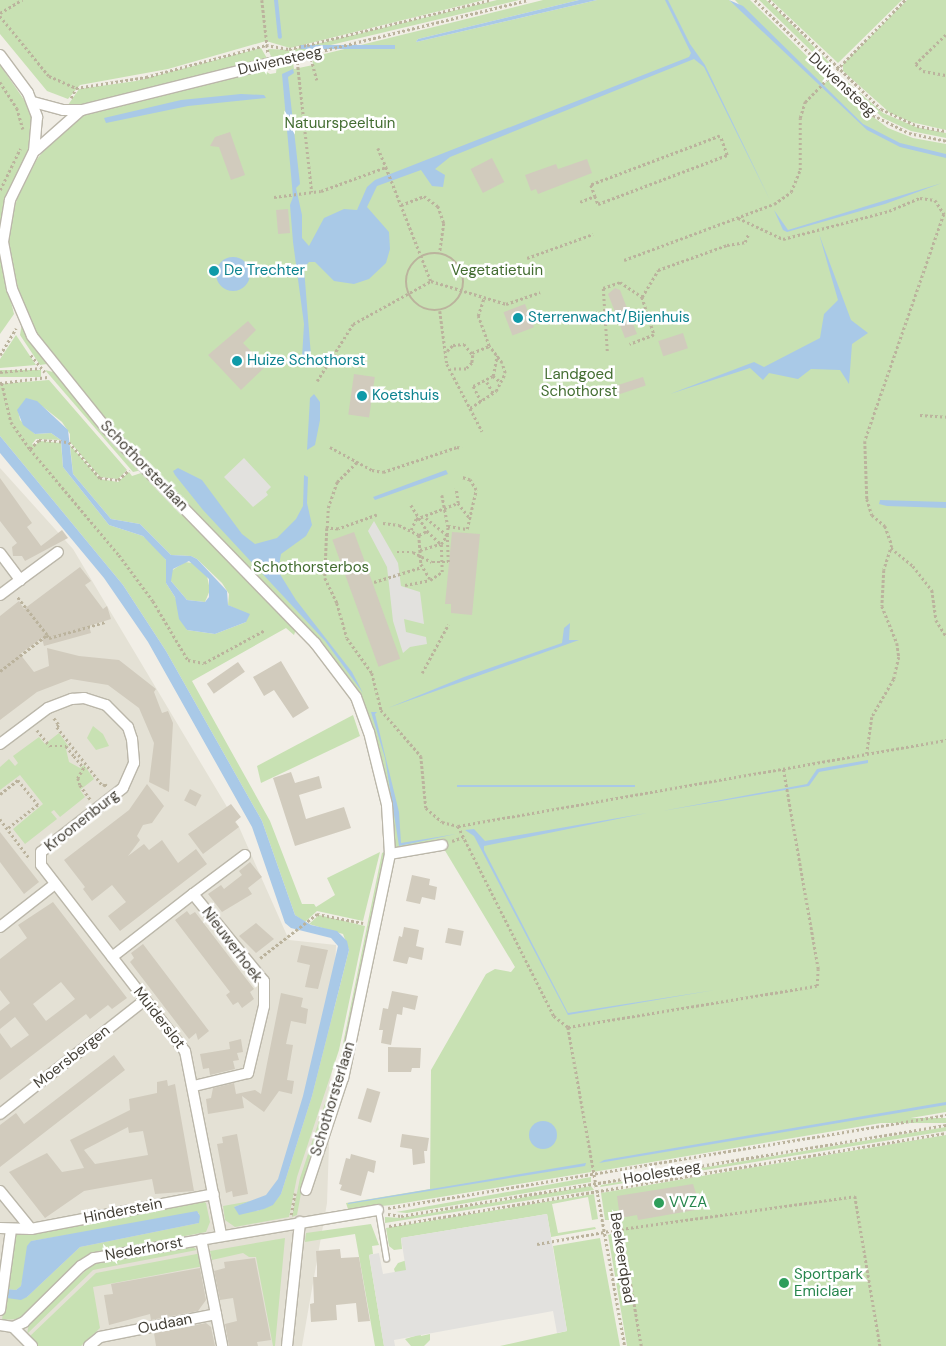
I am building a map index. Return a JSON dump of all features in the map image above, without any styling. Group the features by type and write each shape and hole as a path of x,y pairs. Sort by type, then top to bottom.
{"street":[{"name":"Schothorsterlaan","path":"0,54 33,102 38,125 34,151 10,200 4,230 6,265 21,313 32,336 52,372 315,643 350,687 370,732 384,789 390,854 343,1078 306,1190"},
{"name":"Duivensteeg","path":"33,102 63,110 82,110 271,63"},
{"path":"34,151 56,129 82,110"},
{"path":"0,595 58,552"},
{"path":"0,553 20,580"},
{"name":"Kroonenburg","path":"0,744 48,708 72,699 90,700 106,706 128,727 132,739 134,763 129,778 116,796 41,852 40,860 55,884"},
{"path":"390,854 442,845"},
{"path":"193,894 245,855"},
{"path":"0,927 55,884"},
{"name":"Muiderslot","path":"55,884 185,1051 194,1086 220,1235"},
{"name":"Nieuwerhoek","path":"112,956 193,894 264,981 264,1006 248,1073 194,1086"},
{"name":"Moersbergen","path":"0,1114 145,1000"},
{"path":"0,1191 31,1228"},
{"name":"Hinderstein","path":"0,1228 11,1230 31,1228 214,1194"},
{"path":"287,1346 300,1222 378,1210"},
{"name":"Nederhorst","path":"13,1327 24,1322 88,1261 220,1235 300,1222"},
{"path":"1,1305 11,1230"},
{"path":"201,1239 222,1346"},
{"name":"Oudaan","path":"89,1346 100,1336 216,1314"},
{"path":"0,1325 13,1327 32,1346"}],"lane":[{"path":"378,1210 386,1258"}],"path":[{"path":"22,0 0,14 49,76 76,88 146,76 266,46 289,49 490,0"},
{"path":"262,0 266,46 271,63"},
{"name":"Duivensteeg","path":"271,63 527,0"},
{"name":"Duivensteeg","path":"755,0 873,115 909,133 946,142"},
{"path":"769,0 871,100 896,118 946,131"},
{"path":"624,260 774,204 791,192 797,183 800,170 800,118 805,102 905,0"},
{"path":"946,35 916,64 923,71 946,75"},
{"path":"310,54 317,80"},
{"path":"297,57 312,193"},
{"path":"0,82 17,108 24,135"},
{"path":"720,136 727,155 598,204 595,196 591,185 720,136"},
{"path":"0,190 22,146"},
{"path":"378,148 430,281"},
{"path":"274,197 312,193 386,167"},
{"path":"401,204 424,196 438,206 444,223 440,252"},
{"path":"580,202 595,196"},
{"path":"738,218 783,238 890,211 920,198 934,200 942,208 943,220 865,441 867,499 872,514 885,526 891,548 884,570 882,606 898,642 898,664 894,679 872,717 867,754"},
{"path":"527,258 593,234"},
{"path":"642,297 658,270 727,245 744,242 748,235"},
{"path":"440,252 460,265 464,279 463,292 456,303 440,311 421,308 406,293 407,274 421,256 440,252"},
{"path":"317,381 353,324 430,281 506,304 540,292"},
{"path":"607,351 603,288 620,282 642,297 654,335 630,344"},
{"path":"470,408 494,394 501,382 504,369 497,355 489,346 478,316 484,297"},
{"path":"440,311 447,351 445,359 482,431"},
{"path":"0,355 13,337 21,313"},
{"path":"447,351 460,344 468,346 472,353 469,367 460,371 450,368"},
{"path":"472,353 489,346"},
{"path":"482,402 473,386 487,382 493,376 497,355"},
{"path":"0,372 52,372"},
{"path":"52,372 1,383 12,422 30,449 119,555 153,601 188,660 204,663 264,630"},
{"path":"493,376 501,382"},
{"path":"487,382 494,394"},
{"path":"920,415 946,417"},
{"path":"30,449 37,442 69,442 100,478 118,480 129,470"},
{"path":"330,447 372,470 389,471 457,447 462,448"},
{"path":"357,462 337,482 328,508 325,578 338,603 347,638 372,672 381,710 421,756 426,808 442,822 458,826 946,740"},
{"path":"448,526 467,529 470,518 476,490 470,480 461,477"},
{"path":"456,488 458,503 463,514 470,518"},
{"path":"397,552 421,555 441,564 448,562 448,526 442,495"},
{"path":"411,530 413,522 458,503"},
{"path":"405,585 430,580 442,572 440,544 427,531 411,505"},
{"path":"327,528 338,529 377,515"},
{"path":"426,518 447,535"},
{"path":"383,523 411,530 419,535"},
{"path":"419,535 427,531"},
{"path":"419,535 422,567 430,580"},
{"path":"420,550 440,544 447,535"},
{"path":"891,548 913,566 932,590 936,620 946,636"},
{"path":"374,582 422,567"},
{"path":"10,588 49,638 105,622"},
{"path":"422,673 448,625"},
{"path":"0,671 47,635"},
{"path":"48,708 59,725 56,726 103,786 106,784 116,796"},
{"path":"30,721 48,745 54,748 66,746 84,768 79,773 80,785 98,810"},
{"path":"74,756 78,753"},
{"path":"458,826 554,1016 568,1027 817,986 818,969 784,769"},
{"path":"0,794 18,780 38,806 7,829"},
{"name":"Kroonenburg","path":"0,820 31,861 40,860"},
{"path":"251,965 317,914 375,925"},
{"name":"Beekeerdpad","path":"568,1027 593,1172 596,1174 598,1184 625,1346"},
{"name":"Hoolesteeg","path":"378,1210 946,1115"},
{"name":"Hoolesteeg","path":"378,1210 401,1216 946,1125"},
{"name":"Hoolesteeg","path":"380,1224 395,1225 946,1133"},
{"path":"537,1244 621,1229 855,1196 880,1346"},
{"path":"621,1229 641,1346"}],"shaded area":[{"path":"244,458 271,487 266,492 268,495 253,507 224,477"},
{"path":"0,468 73,549 239,827 289,940 336,945 327,1203 302,1346 0,1346"},
{"path":"374,521 398,563 401,586 420,592 424,624 404,619 406,632 426,637 427,644 410,647 403,653 393,621 387,567 368,531"},
{"path":"547,1214 567,1331 557,1333 553,1311 394,1340 395,1346 384,1346 369,1255 379,1253 383,1274 406,1270 401,1238"}],"green space":[{"path":"0,0 484,0 290,48 266,41 168,69 80,85 68,99 47,91 0,34"},
{"path":"497,0 519,0 272,59 268,49 292,50"},
{"name":"Landgoed Schothorst","path":"543,0 579,0 418,39 416,42 597,0 729,0 761,28 735,0 750,0 827,76 822,81 824,84 830,78 857,105 888,128 913,138 946,144 946,1112 593,1172 592,1169 591,1172 392,1205 348,1209 346,1203 430,1189 431,1070 486,974 495,969 511,972 515,967 441,844 394,850 362,701 105,423 36,334 21,299 9,252 9,228 17,199 37,159 53,140 82,115 262,69 270,74 276,73 277,65 293,62 294,69 313,65 312,57"},
{"path":"759,0 766,0 777,10 832,65 832,71"},
{"path":"771,0 902,0 838,63"},
{"path":"907,0 946,0 946,130 911,122 890,113 843,71 843,64"},
{"path":"261,48 268,60 78,107 68,105 79,89 136,81"},
{"path":"0,65 27,104 32,119 30,148 7,193 0,222"},
{"path":"837,73 883,113 916,127 946,133 946,138 911,131 883,118 834,74"},
{"path":"0,256 14,314 0,334"},
{"path":"22,323 47,364 40,365 20,335"},
{"path":"16,335 36,365 0,368 0,359"},
{"path":"0,370 41,370 41,377 0,377"},
{"path":"45,370 53,372 142,470 133,472"},
{"path":"49,380 127,470 118,479 100,477 70,442 70,434 62,422 42,406 18,410 20,420 35,434 51,433 61,440 36,439 32,444 34,446 40,441 61,443 63,467 109,525 143,536 154,545 166,560 166,583 175,597 187,630 215,634 246,622 240,611 228,605 229,594 222,583 197,559 191,556 171,555 140,524 111,519 73,474 70,445 100,479 118,482 129,472 132,476 144,472 296,629 294,635 286,628 192,681 270,821 302,904 314,904 316,907 335,895 327,878 380,852 363,921 317,911 305,922 295,915 262,821 166,651 123,585 0,436 0,384"},
{"path":"185,562 193,563 207,576 210,590 205,602 187,600 171,581 171,571"},
{"path":"353,715 360,736 261,783 257,766"},
{"path":"93,726 103,734 109,746 96,750 87,738"},
{"path":"59,733 69,747 66,749 69,762 80,768 84,765 94,779 80,790 85,797 60,817 54,810 51,812 57,819 25,844 13,829 43,804 20,775 0,790 0,767 9,759 15,766 18,763 13,756 39,737 45,744"},
{"path":"386,851 342,1065 302,1188 297,1215 292,1217 300,1178 340,1058 382,853"},
{"path":"319,915 365,926 339,1050 297,1177 289,1217 235,1227 225,1220 223,1206 251,1201 234,1207 257,1211 272,1205 281,1194 312,1096 349,950 343,934 309,924"},
{"path":"595,1118 946,1118 946,1123 595,1123"},
{"path":"946,1127 946,1131 600,1187 601,1185"},
{"name":"Sportpark Emiclaer","path":"946,1135 946,1346 627,1346 608,1235 614,1233 611,1220 605,1220 601,1193"},
{"path":"591,1177 591,1182 407,1213 396,1212"},
{"path":"591,1186 594,1190 385,1223 385,1217 401,1218"},
{"path":"594,1194 598,1219 592,1220 588,1197 552,1204 558,1233 595,1227 596,1229 551,1237 547,1214 401,1238 402,1249 394,1250 389,1246 386,1228"},
{"path":"202,1200 206,1203 210,1222 206,1232 95,1253 80,1260 19,1319 2,1320 5,1298 27,1297 80,1247 199,1223 199,1213 31,1241 21,1286 16,1290 6,1289 15,1234"},
{"path":"371,1224 379,1245 372,1246 373,1254 369,1255 384,1346 375,1346 355,1234 305,1242 306,1233"},
{"path":"285,1238 275,1346 273,1346 256,1257 249,1257 243,1253 212,1260 210,1251"},
{"path":"600,1238 620,1346 500,1346 567,1331 553,1246"},
{"path":"191,1245 197,1250 93,1270 27,1334 29,1323 93,1264"},
{"path":"202,1253 204,1266 93,1287 100,1328 81,1346 37,1346 29,1337 96,1273"},
{"path":"407,1260 421,1336 430,1334 430,1340 424,1346 411,1346 405,1339 415,1336 394,1269 398,1263"}],"water":[{"path":"579,0 597,0 416,42 418,39"},
{"path":"665,0 668,0 690,44 705,65 771,202 704,67 694,59 450,157 435,169 445,175 443,187 432,186 421,170 377,186 367,207 389,232 390,249 386,263 369,279 354,284 334,281 315,262 309,262 304,268 311,356 310,365 305,367 302,358 304,324 293,242 290,205 293,197 282,74 293,69 294,73 288,77 300,184 296,188 302,215 302,238 309,246 324,218 344,209 357,210 367,187 375,180 689,57 691,53"},
{"path":"729,0 743,6 863,124 900,143 946,154 946,158 900,147 867,130"},
{"path":"300,45 395,45 395,49 300,49"},
{"path":"241,94 264,95 266,98 188,106 106,123 104,118 181,100"},
{"path":"942,183 885,204 787,232 783,230 774,210 788,230"},
{"path":"819,234 851,320 868,333 852,344 849,384 840,370 811,369 798,379 769,373 763,380 750,368 670,394 754,362 764,367 820,338 824,314 838,300"},
{"path":"233,257 245,262 250,274 245,286 233,291 221,286 216,274 221,262"},
{"path":"314,394 320,402 320,420 315,445 307,450 310,398"},
{"path":"26,398 37,401 68,430 73,474 111,519 140,524 171,555 191,556 197,559 227,591 228,605 250,614 246,622 215,634 187,630 179,619 175,597 166,583 166,560 143,536 109,525 63,467 61,440 51,433 35,434 23,425 17,410","holes":["189,561 209,579 209,597 205,602 187,600 171,581 173,569"]},
{"path":"0,436 123,585 166,651 262,821 295,915 311,925 337,931 347,941 349,950 312,1096 281,1194 273,1205 264,1209 239,1215 234,1207 266,1195 278,1179 303,1096 338,946 331,938 291,928 285,923 252,827 148,642 104,578 0,453"},
{"path":"178,468 202,480 242,534 255,544 277,538 296,519 303,506 304,475 308,477 307,503 312,525 306,536 281,554 278,571 296,600 352,672 363,693 325,641 203,510 175,475 173,471"},
{"path":"446,470 448,474 375,500 373,497"},
{"path":"880,500 946,502 946,508 887,506 879,504"},
{"path":"570,623 569,640 579,640 388,708 464,677 562,643 564,628"},
{"path":"371,712 377,712 375,714 399,812 401,843 456,834 399,846 385,758"},
{"path":"868,760 868,763 819,772 809,786 662,811 807,784 817,769"},
{"path":"457,785 635,785 635,787 457,787"},
{"path":"647,813 484,846 484,850 568,1013 715,990 568,1015 474,836 465,830 474,829 485,841"},
{"path":"946,1102 946,1105 599,1163 604,1160"},
{"path":"543,1121 553,1125 557,1135 553,1145 543,1149 533,1145 529,1135 533,1125"},
{"path":"586,1163 585,1166 348,1204 348,1203"},
{"path":"197,1211 200,1216 199,1223 80,1247 27,1297 21,1300 0,1297 6,1289 16,1290 21,1286 27,1246 31,1241"}],"building":[{"path":"230,132 245,175 231,180 219,147 210,146 215,137"},
{"path":"492,158 504,182 483,193 471,169"},
{"path":"587,159 592,173 538,194 536,189 531,191 525,175 556,164 558,169"},
{"path":"288,209 290,233 278,234 276,210"},
{"path":"615,288 620,290 637,334 625,338 608,294"},
{"name":"Sterrenwacht/Bijenhuis","path":"525,304 534,327 512,336 504,312"},
{"name":"Huize Schothorst","path":"248,321 256,330 243,343 266,366 241,390 208,355"},
{"path":"683,333 688,348 663,356 658,341"},
{"name":"Koetshuis","path":"354,374 375,377 369,418 348,415"},
{"path":"643,377 646,386 616,395 614,387"},
{"path":"0,478 32,523 27,527 41,546 62,530 68,538 25,561 22,556 13,556 12,547 17,543 0,521"},
{"path":"354,532 400,659 379,667 332,540"},
{"path":"452,532 480,534 472,615 451,613 451,604 445,604"},
{"path":"80,567 91,581 85,585 103,609 107,606 111,619 89,626 91,633 44,646 42,638 20,654 34,672 49,666 47,648 79,656 119,660 156,689 154,692 162,713 168,711 173,723 169,792 149,782 154,743 139,708 108,685 71,679 37,692 0,720 0,616 19,601 24,609"},
{"path":"281,661 309,708 293,718 274,690 264,696 253,677"},
{"path":"238,662 245,672 214,694 207,684"},
{"path":"291,772 295,783 319,776 322,788 299,795 306,819 344,807 351,828 295,846 273,778"},
{"path":"147,784 164,806 152,823 143,825 137,836 140,840 128,856 144,844 149,850 162,840 178,863 196,849 207,864 120,931 108,916 126,902 112,885 92,901 83,889 85,887 64,860 129,810"},
{"path":"190,789 202,795 196,806 184,801"},
{"path":"231,804 241,817 235,822 239,827 203,854 188,834"},
{"path":"0,832 39,882 24,894 0,862"},
{"path":"250,862 262,877 248,888 252,894 222,912 208,894 221,885 224,889 242,875 239,871"},
{"path":"412,875 430,879 429,885 437,887 435,900 422,897 420,904 406,901"},
{"path":"53,902 127,998 112,1009 108,1005 90,1019 86,1014 0,1080 0,1033 11,1048 29,1035 15,1017 0,1029 0,1011 10,1003 0,990 0,959 27,938 18,925","holes":["61,982 75,999 46,1021 33,1004"]},
{"path":"187,911 190,915 195,912 254,989 250,992 254,999 242,1008 238,1002 233,1005 226,995 230,992 175,920"},
{"path":"256,923 274,939 256,953 239,936"},
{"path":"404,927 419,930 416,946 424,948 422,960 409,957 407,964 393,961 399,936 402,937"},
{"path":"448,928 464,931 461,946 445,943"},
{"path":"143,944 209,1031 198,1040 196,1033 189,1039 130,962 134,958 131,953"},
{"path":"301,945 328,950 318,989 305,987 310,965 297,962"},
{"path":"392,991 418,996 415,1010 403,1007 402,1015 397,1014 391,1045 381,1043 383,1030 379,1030 383,1008 388,1009"},
{"path":"281,993 303,998 301,1007 308,1009 306,1024 291,1021 286,1044 293,1045 287,1080 294,1081 292,1094 279,1091 264,1112 242,1096 244,1108 208,1114 206,1099 211,1098 213,1088 234,1083 236,1094 255,1090 261,1094"},
{"path":"241,1039 243,1052 237,1053 239,1060 233,1061 235,1069 210,1075 209,1068 203,1069 200,1054 230,1049 229,1042"},
{"path":"388,1047 421,1048 420,1068 412,1068 411,1072 388,1072"},
{"path":"114,1055 125,1070 0,1167 0,1125 16,1113 24,1124"},
{"path":"167,1080 168,1086 175,1084 194,1191 155,1194 152,1179 106,1187 84,1191 45,1218 9,1172 47,1153 62,1172 84,1168 70,1140 130,1110 129,1099 157,1093 157,1082","holes":["128,1127 129,1133 143,1131 148,1155 95,1164 84,1150"]},
{"path":"367,1088 380,1092 371,1123 358,1119"},
{"path":"237,1134 248,1194 233,1197 232,1191 226,1193 217,1144 223,1143 222,1137"},
{"path":"402,1134 429,1138 427,1151 424,1151 425,1163 413,1165 412,1149 400,1147"},
{"path":"351,1154 376,1161 374,1173 368,1171 361,1196 340,1190 342,1185 339,1184 346,1158 350,1159"},
{"name":"VVZA","path":"693,1184 701,1209 638,1220 637,1215 620,1218 617,1196"},
{"path":"340,1249 341,1258 359,1257 370,1321 358,1322 356,1303 336,1305 337,1320 311,1322 310,1304 314,1303 313,1277 317,1277 316,1251"},
{"path":"255,1258 271,1340 257,1342 258,1346 229,1346 225,1324 237,1321 233,1298 220,1300 214,1271 225,1268 224,1262"},
{"path":"200,1268 206,1300 198,1311 151,1320 150,1314 109,1325 104,1295 113,1294 111,1284"},
{"path":"206,1323 211,1327 215,1346 156,1346 154,1333"}],"waterway":[{"path":"276,0 280,37"}],"place":[{"name":"De Trechter","path":"214,271"},
{"name":"Sterrenwacht/Bijenhuis","path":"518,318"},
{"name":"Huize Schothorst","path":"237,361"},
{"name":"Koetshuis","path":"362,396"},
{"name":"VVZA","path":"659,1203"},
{"name":"Sportpark Emiclaer","path":"784,1283"}],"park label":[{"name":"Natuurspeeltuin","path":"340,124"},
{"name":"Vegetatietuin","path":"497,271"},
{"name":"Schothorsterbos","path":"311,568"}]}
